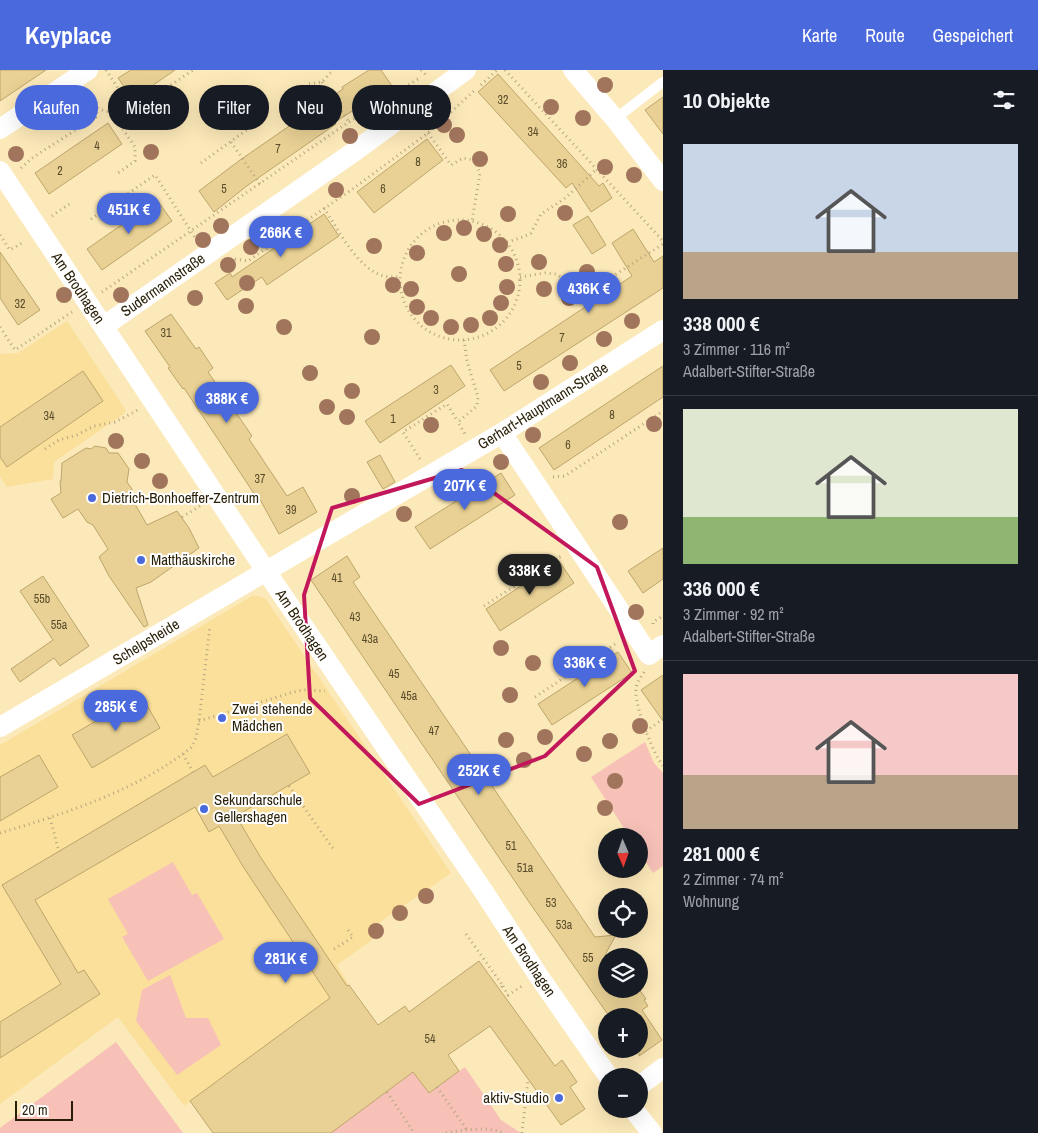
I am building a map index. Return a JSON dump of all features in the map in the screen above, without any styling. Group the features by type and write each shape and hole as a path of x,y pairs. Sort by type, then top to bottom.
{"street":[{"name":"Sudermannstraße","path":"446,85 466,70"},
{"path":"573,70 663,181"},
{"path":"0,129 84,73"},
{"name":"Sudermannstraße","path":"104,326 384,130"},
{"name":"Am Brodhagen","path":"2,175 266,571 602,1068"},
{"name":"Gerhart-Hauptmann-Straße","path":"266,571 474,450 663,330"},
{"path":"502,433 634,632 656,650"},
{"name":"Schelpsheide","path":"0,727 266,571"},
{"path":"648,1079 663,1068"},
{"path":"640,1118 652,1133"}],"lane":[{"path":"614,119 663,82"}],"path":[{"path":"106,70 133,111 193,70"},
{"path":"308,85 322,82 333,70"},
{"path":"91,219 155,175 206,255 248,261 354,188 428,132 497,70"},
{"path":"505,70 663,242 593,289 585,291 556,274 545,273 520,277"},
{"path":"84,73 89,85"},
{"path":"408,85 417,79 431,80 435,85"},
{"path":"322,82 349,122"},
{"path":"98,110 111,112 135,147 135,161 118,173"},
{"path":"0,327 15,350 191,232 352,120"},
{"path":"2,175 27,164 32,158 75,130"},
{"path":"201,163 247,130"},
{"path":"428,132 452,165 462,158 474,160 480,173 472,221"},
{"path":"231,142 260,184"},
{"path":"507,242 531,233 541,214 564,199 597,169"},
{"path":"0,235 10,250 72,202"},
{"path":"324,208 353,252 364,264 383,276 400,277"},
{"path":"451,220 472,221 492,228 507,242 518,260 520,277 518,300 509,317 495,330 478,338 458,341 439,337 423,328 410,314 402,296 400,277 404,258 414,240 431,227 451,220"},
{"path":"458,422 477,406 478,396 467,361 464,340"},
{"path":"45,450 59,440 94,426 115,422 153,399"},
{"path":"430,476 403,432 447,404 474,450"},
{"path":"532,480 565,476 663,411"},
{"path":"484,606 576,546"},
{"path":"0,833 90,804 142,779 192,747 196,738 199,721 213,602"},
{"path":"535,697 634,632"},
{"path":"656,650 638,682 636,692 646,731 658,760 663,766"},
{"path":"199,721 290,692 303,690 348,692"},
{"path":"646,731 663,719"},
{"path":"183,754 193,772"},
{"path":"289,786 334,850"},
{"path":"50,818 59,852"},
{"path":"334,949 353,937 346,928"},
{"path":"466,934 508,995 538,975"},
{"path":"522,1133 528,1080"},
{"path":"437,1087 467,1130"},
{"path":"387,1092 414,1133"},
{"path":"446,1133 474,1129 504,1133"}],"highlighted area":[{"path":"462,470 597,567 635,671 545,756 419,804 310,698 304,595 332,508"}],"shaded area":[{"path":"67,321 125,409 125,413 54,462 53,479 7,487 0,476 0,354 18,353"},
{"name":"Sekundarschule Gellershagen","path":"252,596 266,599 451,873 367,931 372,940 337,965 349,985 184,1106 118,1017 0,1104 0,745"},
{"path":"645,742 654,763 663,773 663,866 653,873 648,865 648,828 624,828 591,777"},
{"path":"173,862 192,895 197,893 224,939 148,981 122,937 128,934 108,899"},
{"path":"170,975 186,1018 208,1018 221,1045 177,1075 136,1021 142,990"},
{"path":"116,1042 183,1133 0,1133 0,1128"},
{"path":"465,1067 501,1120 521,1133 330,1133 413,1072 429,1093"}],"building":[{"path":"0,70 46,70 24,85 15,85 15,91 0,101"},
{"path":"131,70 175,70 153,85 123,85 118,78"},
{"path":"369,70 381,70 391,85 352,85 352,111 342,118 342,87"},
{"path":"498,74 599,186 603,183 612,198 591,212 572,183 566,188 478,92"},
{"path":"663,97 663,134 645,110"},
{"path":"108,123 108,130 113,130 122,144 49,194 35,173"},
{"path":"284,130 327,130 248,185 214,212 199,191"},
{"path":"427,139 443,160 374,213 357,192"},
{"path":"157,200 172,221 102,270 87,249"},
{"path":"324,214 339,236 267,285 262,277 227,300 215,283 230,273 232,277"},
{"path":"588,216 606,245 592,254 573,225"},
{"path":"633,229 654,262 663,256 663,288 504,391 490,370 632,276 612,243"},
{"path":"0,252 40,310 18,325 0,298"},
{"path":"171,314 196,349 199,347 213,368 208,372 252,436 249,439 287,496 303,487 317,512 279,534 257,494 255,495 184,388 168,368 170,367 145,331"},
{"path":"451,365 465,386 380,443 365,421"},
{"path":"663,366 663,397 554,470 539,448"},
{"path":"83,371 103,401 7,467 0,457 0,427"},
{"path":"95,446 106,448 109,453 118,453 129,469 127,482 132,489 131,497 147,525 177,511 189,528 199,548 151,582 136,588 148,625 144,627 109,576 99,557 108,549 93,525 87,522 78,509 63,518 51,499 61,493 62,463 86,448 91,449"},
{"path":"380,455 395,482 383,489 367,462"},
{"path":"501,473 515,495 430,549 415,527"},
{"path":"663,548 663,579 643,593 628,571"},
{"path":"347,556 360,577 353,582 595,937 614,938 609,948 598,948 598,998 645,998 644,1000 648,1006 645,1008 603,1008 529,902 311,580"},
{"path":"559,561 574,583 500,631 486,609"},
{"path":"43,576 89,646 60,666 54,658 20,682 11,669 53,640 20,591"},
{"path":"618,652 632,673 552,725 538,704"},
{"path":"663,675 663,721 641,690"},
{"path":"141,695 160,728 92,768 72,735"},
{"path":"287,734 310,773 236,816 261,858 347,986 349,985 378,1025 405,1006 409,1012 479,961 555,1066 562,1060 577,1082 570,1087 585,1109 561,1125 490,1026 448,1055 459,1071 429,1093 413,1072 331,1133 213,1133 190,1101 330,998 244,868 219,826 209,832 195,807 35,900 78,973 84,970 100,994 0,1058 0,1022 61,984 2,885 205,765 213,777"},
{"path":"39,755 58,787 0,821 0,777"},
{"path":"648,1019 662,1040 648,1050"}],"place":[{"name":"Dietrich-Bonhoeffer-Zentrum","path":"92,498"},
{"name":"Matthäuskirche","path":"141,560"},
{"name":"Zwei stehende Mädchen","path":"222,718"},
{"name":"Sekundarschule Gellershagen","path":"204,809"},
{"name":"aktiv-Studio","path":"559,1098"}]}
